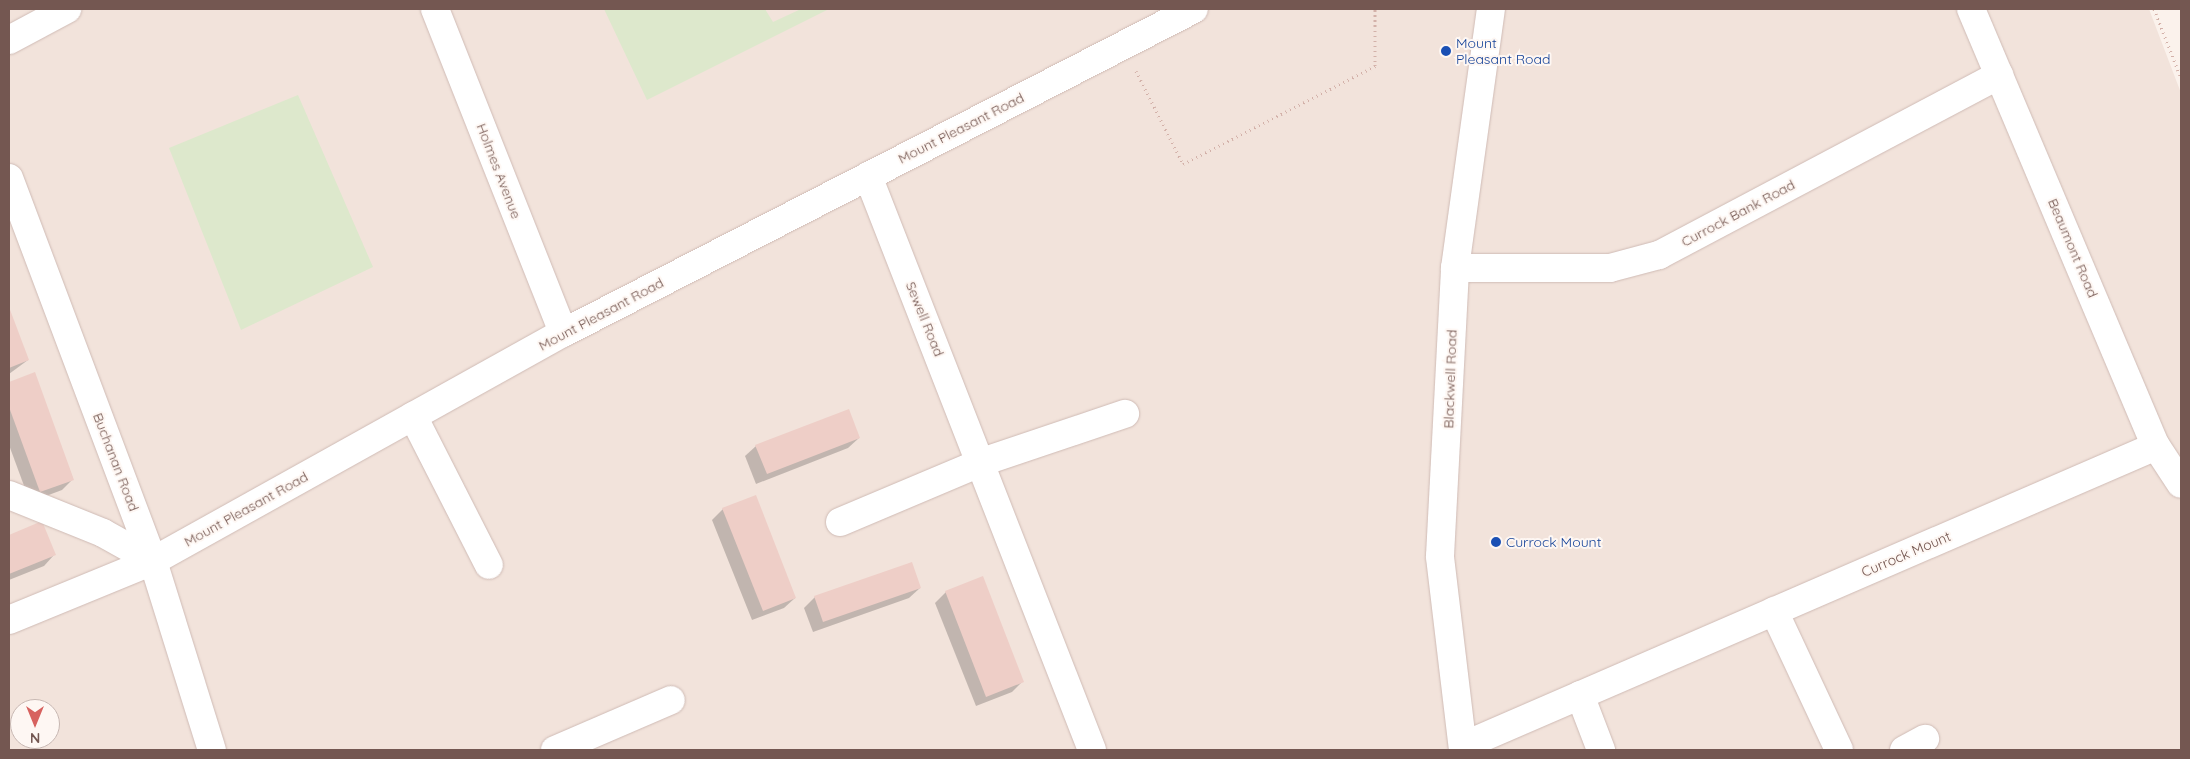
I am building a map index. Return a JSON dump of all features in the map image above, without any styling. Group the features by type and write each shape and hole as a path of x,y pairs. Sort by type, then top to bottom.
{"street":[{"path":"9,40 68,9"},
{"name":"Holmes Avenue","path":"435,9 563,333"},
{"name":"Mount Pleasant Road","path":"9,620 153,561 563,333 1194,9"},
{"name":"Blackwell Road","path":"1463,748 1440,556 1455,268 1491,9"},
{"name":"Beaumont Road","path":"1971,9 2156,446 2181,484"},
{"name":"Currock Bank Road","path":"1455,268 1610,268 1659,255 1999,75"},
{"name":"Sewell Road","path":"868,176 982,462 1092,750"},
{"name":"Buchanan Road","path":"9,178 153,561 212,750"},
{"path":"840,522 982,462 1125,414"},
{"path":"413,416 489,565"},
{"name":"Currock Mount","path":"1463,748 1580,695 2156,446"},
{"path":"9,495 104,533 153,561"},
{"path":"1774,611 1839,750"},
{"path":"1580,695 1601,750"},
{"path":"555,750 671,700"}],"path":[{"path":"1123,45 1183,164 1375,66 1375,9"},
{"path":"2154,9 2181,78"}],"shaded area":[{"path":"9,9 2149,9 2181,93 2181,750 9,750"}],"green space":[{"path":"604,9 765,9 773,22 801,9 829,9 647,100"},
{"path":"298,95 373,267 241,330 169,148"}],"building":[{"path":"9,307 29,360 9,368"},
{"path":"35,372 74,480 40,492 9,407 9,382"},
{"path":"849,409 860,438 767,474 755,445"},
{"path":"756,495 796,598 763,611 722,508"},
{"path":"42,521 56,555 9,574 9,535"},
{"path":"912,562 921,588 823,622 814,596"},
{"path":"983,576 1024,682 986,697 945,591"}],"place":[{"name":"Mount Pleasant Road","path":"1446,51"},
{"name":"Currock Mount","path":"1496,542"}]}
